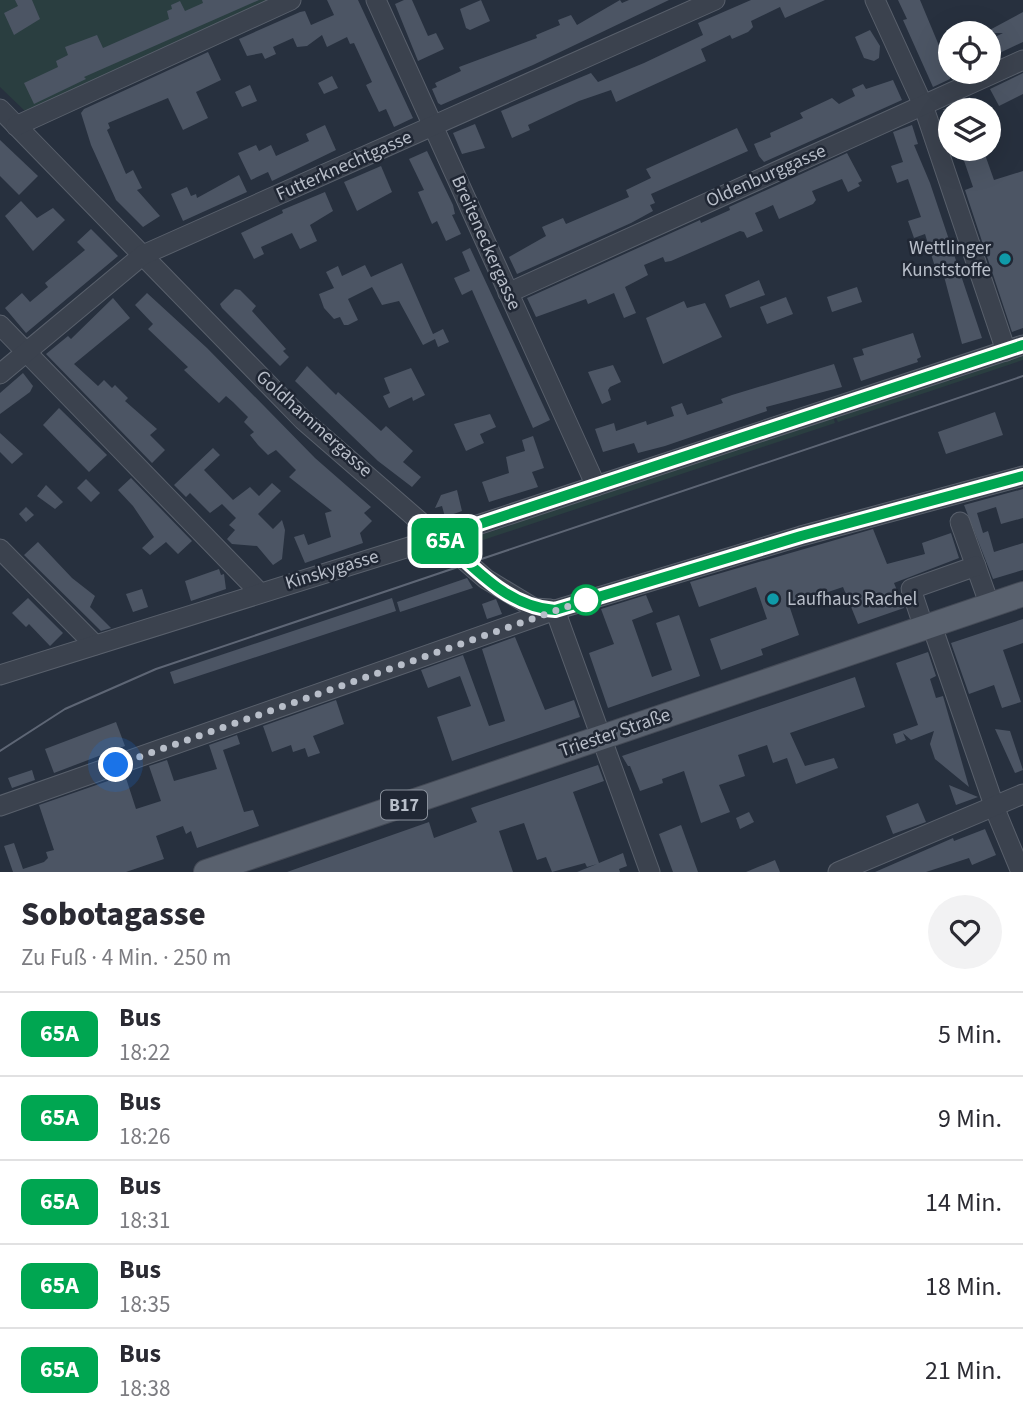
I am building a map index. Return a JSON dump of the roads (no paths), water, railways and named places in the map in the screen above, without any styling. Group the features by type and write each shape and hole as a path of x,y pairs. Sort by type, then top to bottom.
{"main road":[{"name":"Triester Straße","path":"206,872 1023,594"}],"street":[{"path":"16,126 291,0"},
{"name":"Breiteneckergasse","path":"376,0 596,486"},
{"name":"Futterknechtgasse","path":"0,374 143,255 715,0"},
{"path":"875,0 923,105 1014,348"},
{"name":"Oldenburggasse","path":"509,293 1023,60"},
{"name":"Goldhammergasse","path":"0,109 303,420 495,586 534,608 555,610"},
{"path":"0,325 260,593"},
{"name":"Kinskygasse","path":"0,675 440,537 1014,348"},
{"path":"0,806 555,610 801,536 1023,476"},
{"path":"960,522 990,606"},
{"path":"0,549 95,645"},
{"path":"976,566 911,589 1021,872"},
{"path":"555,610 650,872"},
{"path":"838,872 1023,794"}],"tram line":[{"path":"0,751 65,709 156,669 1023,376"}],"place":[{"name":"Wettlinger Kunststoffe","path":"1005,259"},
{"name":"Laufhaus Rachel","path":"773,599"}]}
